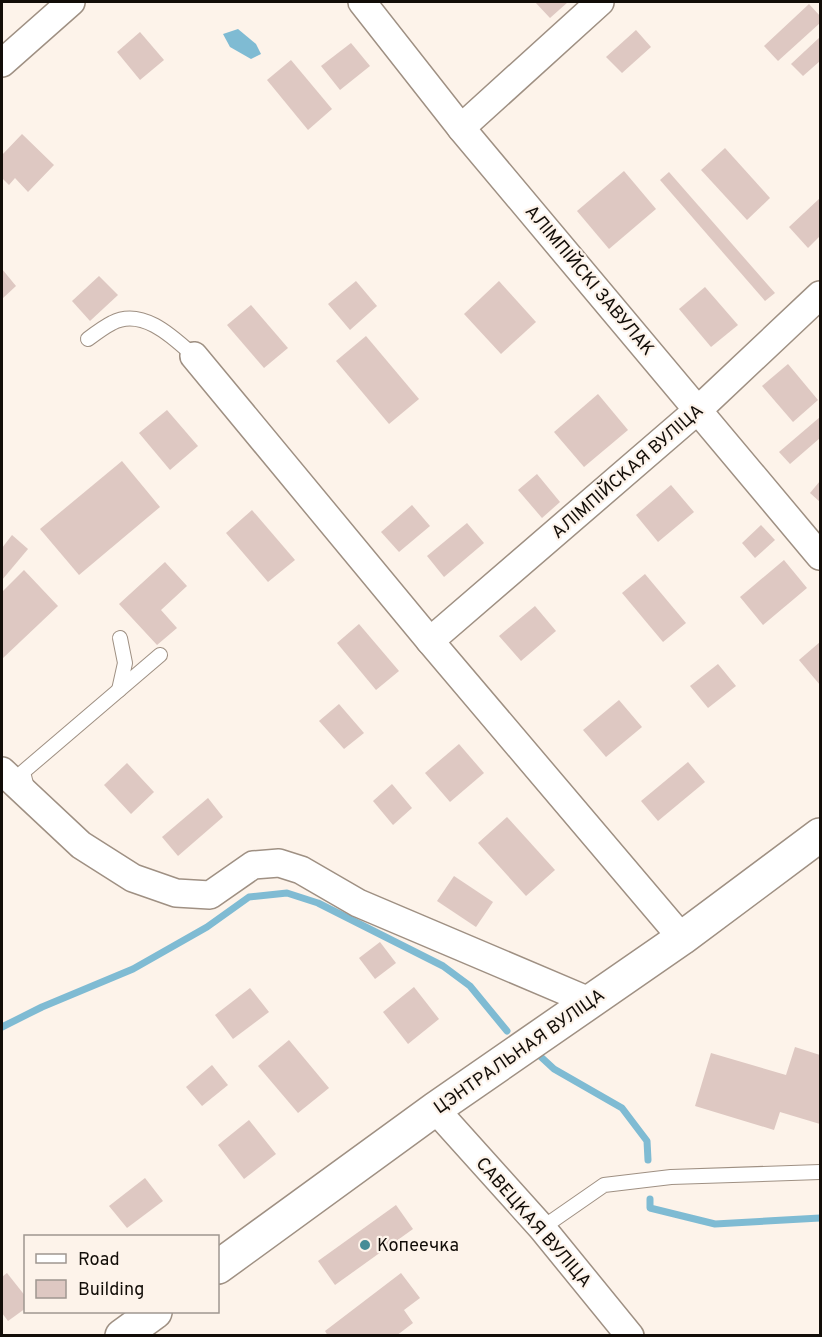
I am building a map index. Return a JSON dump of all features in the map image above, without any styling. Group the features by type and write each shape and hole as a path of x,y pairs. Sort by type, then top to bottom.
{"street":[{"path":"2,63 71,2"},
{"name":"АЛІМПІЙСКІ ЗАВУЛАК","path":"363,2 461,128 820,556"},
{"path":"461,128 600,2"},
{"name":"АЛІМПІЙСКАЯ ВУЛІЦА","path":"430,641 699,409 820,295"},
{"path":"194,356 430,641 682,938"},
{"path":"2,771 81,845 133,878 176,893 210,895 253,865 279,863 301,870 358,903 590,1001"},
{"name":"ЦЭНТРАЛЬНАЯ ВУЛІЦА","path":"219,1266 435,1109 682,938 820,835"},
{"name":"САВЕЦКАЯ ВУЛІЦА","path":"435,1109 542,1228 630,1335"},
{"path":"122,1335 152,1313"}],"lane":[{"path":"88,339 113,321 131,317 152,324 173,337 194,356"},
{"path":"118,690 125,663 120,638"},
{"path":"30,798 22,772 160,655"},
{"path":"542,1228 604,1185 671,1177 820,1172"}],"water":[{"path":"238,29 256,44 261,54 251,59 230,47 223,34"}],"building":[{"path":"535,2 568,2 550,18"},
{"path":"809,4 820,16 820,23 778,61 764,46"},
{"path":"636,30 651,47 622,73 606,57"},
{"path":"140,32 164,60 140,80 117,52"},
{"path":"820,37 820,61 803,76 791,64"},
{"path":"351,43 370,66 340,90 321,66"},
{"path":"291,60 332,109 308,130 267,80"},
{"path":"22,134 54,165 28,192 15,178 9,185 2,178 2,155"},
{"path":"725,148 770,198 747,220 701,170"},
{"path":"624,171 656,209 609,249 577,211"},
{"path":"669,172 775,293 765,301 660,180"},
{"path":"820,198 820,236 808,248 789,227"},
{"path":"2,269 16,286 2,299"},
{"path":"99,276 118,295 90,321 72,301"},
{"path":"356,281 377,306 350,330 328,304"},
{"path":"499,281 536,322 501,354 464,314"},
{"path":"705,287 738,325 711,347 679,309"},
{"path":"251,305 288,348 264,368 227,325"},
{"path":"366,336 419,399 389,424 336,361"},
{"path":"788,364 818,400 793,422 762,386"},
{"path":"598,394 628,430 584,467 554,432"},
{"path":"167,410 198,446 170,470 139,433"},
{"path":"820,417 820,438 790,464 779,452"},
{"path":"122,461 160,507 79,575 40,529"},
{"path":"537,474 560,502 542,518 518,490"},
{"path":"820,481 820,502 810,493"},
{"path":"671,485 694,512 658,542 636,515"},
{"path":"412,505 430,526 399,552 381,532"},
{"path":"252,510 295,560 268,582 226,533"},
{"path":"467,523 484,543 444,577 427,556"},
{"path":"761,525 775,540 755,558 742,543"},
{"path":"12,535 28,549 2,580 2,548"},
{"path":"784,560 807,588 763,625 740,597"},
{"path":"165,562 187,586 161,610 177,628 157,645 119,604"},
{"path":"24,570 58,606 2,659 2,592"},
{"path":"645,574 686,623 663,642 622,593"},
{"path":"535,606 556,631 521,661 499,636"},
{"path":"359,624 399,671 376,690 337,643"},
{"path":"820,642 820,685 799,660"},
{"path":"718,664 736,686 708,708 690,686"},
{"path":"619,700 642,727 606,757 583,730"},
{"path":"339,704 364,733 344,749 319,721"},
{"path":"459,744 484,773 450,802 425,773"},
{"path":"688,762 705,782 658,821 641,801"},
{"path":"127,763 154,792 131,814 104,785"},
{"path":"392,784 412,808 393,825 373,801"},
{"path":"208,798 223,817 178,856 162,837"},
{"path":"507,817 555,870 526,896 478,843"},
{"path":"454,876 493,902 476,927 437,901"},
{"path":"380,942 396,963 375,979 359,958"},
{"path":"414,987 439,1019 408,1044 383,1012"},
{"path":"250,988 269,1012 233,1039 215,1015"},
{"path":"289,1040 329,1088 298,1113 258,1066"},
{"path":"795,1047 820,1055 820,1124 780,1112 774,1130 695,1106 711,1053 786,1075"},
{"path":"212,1065 228,1085 202,1106 186,1087"},
{"path":"249,1120 276,1154 244,1179 218,1145"},
{"path":"145,1178 163,1201 127,1228 109,1206"},
{"name":"Копеечка","path":"396,1205 413,1229 335,1285 318,1261"},
{"path":"7,1273 24,1294 24,1309 8,1321 2,1313 2,1277"},
{"path":"401,1273 420,1298 404,1310 413,1323 396,1336 328,1336 325,1331"}],"waterway":[{"path":"2,1027 42,1007 133,969 207,927 249,897 287,893 318,903 443,966 470,986 507,1031"},
{"path":"541,1057 554,1069 622,1108 647,1141 648,1160"},
{"path":"650,1199 650,1208 715,1224 820,1218"}],"place":[{"name":"Копеечка","path":"365,1245"}]}
